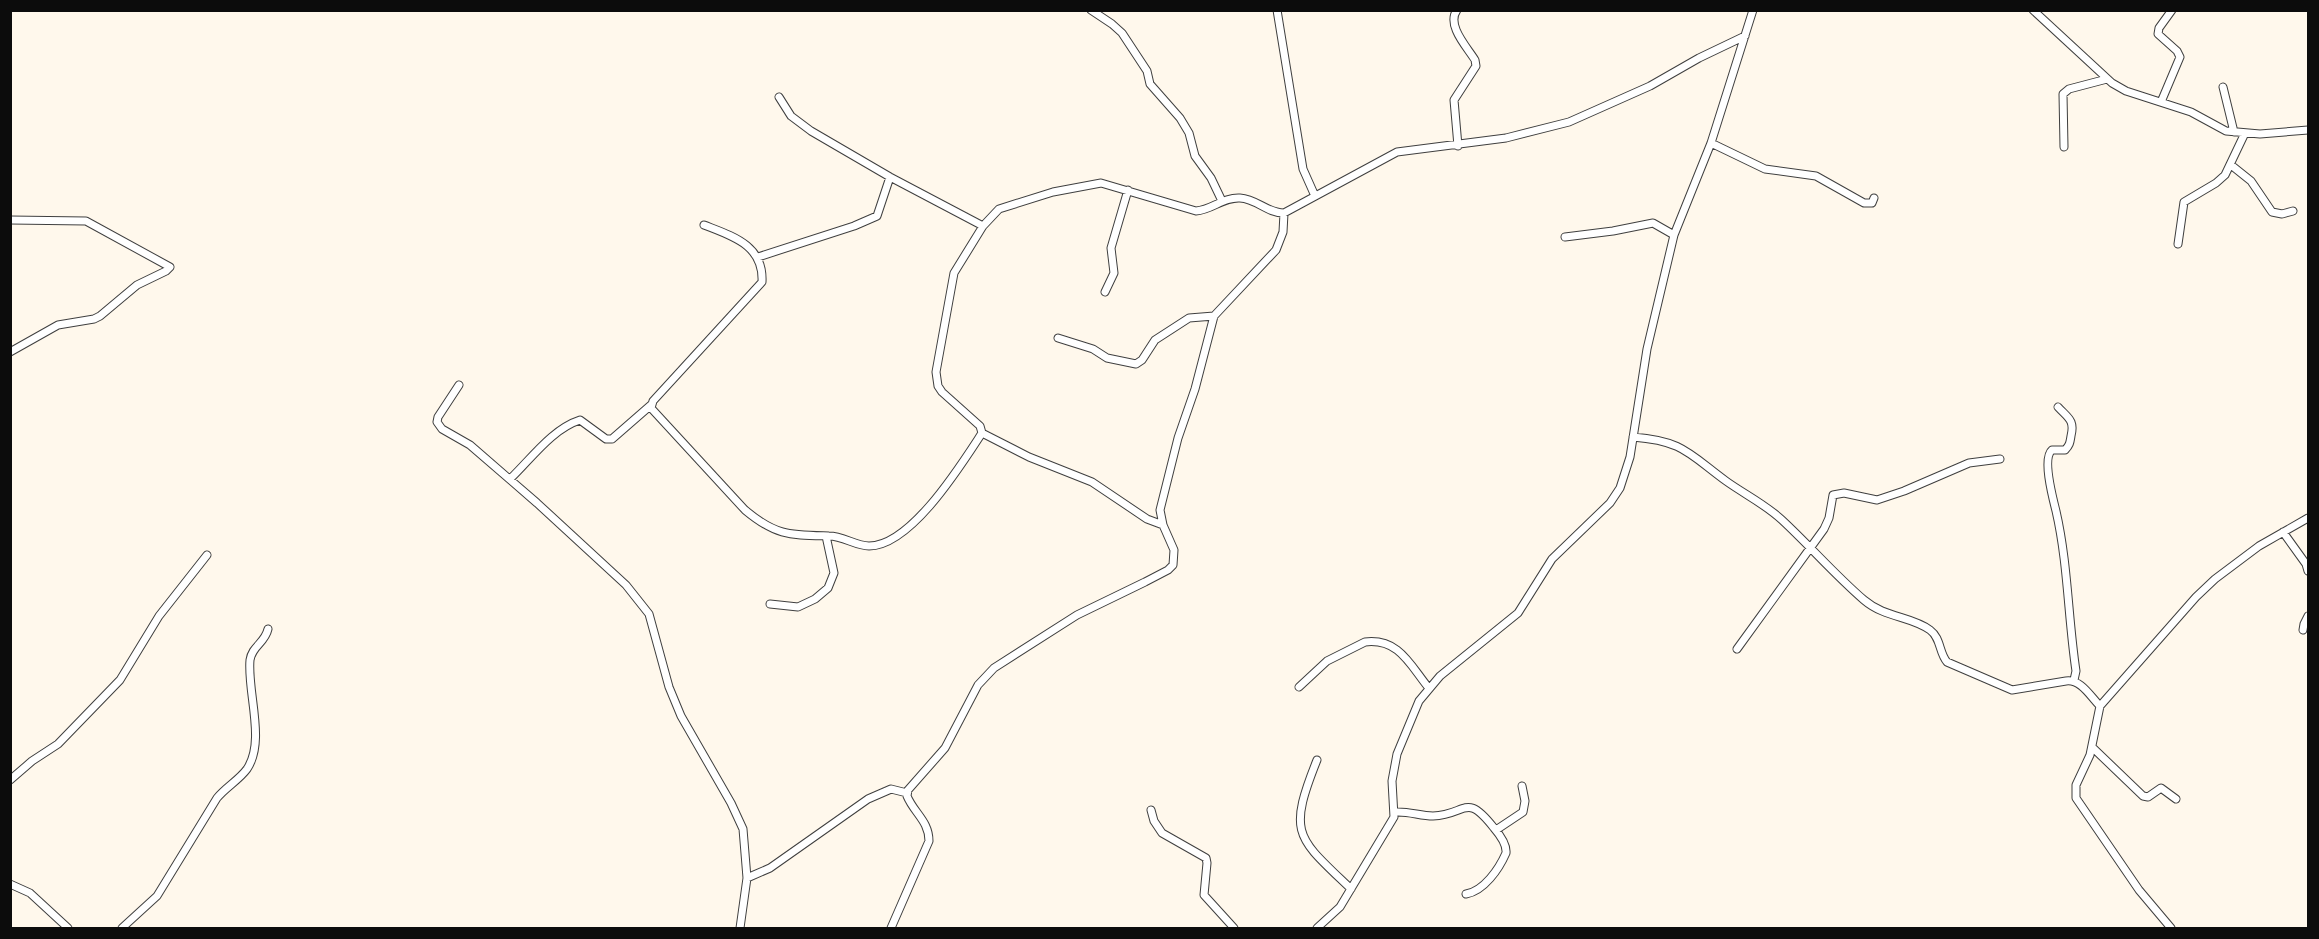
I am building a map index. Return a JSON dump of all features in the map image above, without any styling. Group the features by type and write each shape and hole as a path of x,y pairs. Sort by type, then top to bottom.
{"street":[{"path":"1091,10 1122,33 1147,71 1150,84 1180,118 1189,133 1195,156 1211,178 1222,201"},
{"path":"1277,10 1302,160 1315,196"},
{"path":"1457,10 1453,17 1454,24 1475,60 1476,66 1454,100 1458,146"},
{"path":"1317,928 1328,925 1395,818 1392,781 1397,754 1419,700 1428,687 1513,618 1552,559 1610,503 1620,488 1633,437 1647,349 1674,235 1711,143 1753,10"},
{"path":"2033,10 2117,87 2191,112 2221,129 2234,132 2260,134 2308,130"},
{"path":"2161,102 2180,57 2177,51 2158,34 2159,28 2172,10"},
{"path":"1163,525 1147,519 1092,482 1029,457 982,433 980,426 938,386 936,372 954,273 983,226 999,209 1053,192 1092,183 1128,190 1196,211 1203,211 1231,198 1244,198 1271,212 1284,213 1397,152 1458,146 1526,135 1569,122 1650,86 1699,58 1745,36"},
{"path":"2064,147 2063,94 2069,89 2107,79"},
{"path":"2223,87 2234,132"},
{"path":"779,97 791,116 799,123 890,177 983,226"},
{"path":"2178,244 2185,201 2216,183 2231,165 2246,133"},
{"path":"1711,143 1765,168 1816,176 1868,204 1874,198"},
{"path":"2231,165 2251,181 2272,212 2282,214 2293,211"},
{"path":"758,257 877,216 890,177"},
{"path":"1105,292 1114,273 1110,255 1111,248 1128,190"},
{"path":"891,928 929,841 926,824 909,802 907,793 917,777 945,748 978,685 994,668 1077,615 1145,582 1173,565 1174,550 1163,525 1161,510 1178,438 1195,389 1214,316 1276,250 1283,232 1284,213"},
{"path":"10,220 86,221 170,267 137,285 100,316 58,325 10,352"},
{"path":"1565,237 1653,223 1674,235"},
{"path":"510,479 550,438 580,420 606,439 612,439 651,405 760,286 762,275 758,257 739,239 704,225"},
{"path":"1058,338 1093,349 1107,358 1136,364 1142,360 1155,340 1189,318 1214,316"},
{"path":"459,385 438,417 439,426 470,444 510,479 626,585 648,614 669,687 681,716 739,816 743,829 747,879 740,928"},
{"path":"651,405 655,413 745,510 759,522 783,533 797,536 826,536 867,546 885,542 907,528 934,501 982,433"},
{"path":"2058,407 2072,422 2069,446 2065,450 2052,450 2047,456 2050,490 2060,532 2076,671 2074,680"},
{"path":"1633,437 1658,439 1683,448 1726,481 1769,509 1864,600 1882,612 1930,630 1936,636 1947,662 2013,690 2074,680"},
{"path":"1737,650 1810,549 1829,518 1833,495 1838,493 1877,500 1905,491 1969,463 2000,459"},
{"path":"2171,928 2139,890 2076,798 2076,784 2092,747 2100,706 2196,597 2215,579 2283,532 2308,518"},
{"path":"2283,532 2306,564 2308,572"},
{"path":"770,604 798,607 814,599 828,588 834,573 826,536"},
{"path":"10,780 32,760 58,744 120,680 159,616 207,555"},
{"path":"2303,630 2308,616"},
{"path":"122,928 157,896 217,798 246,771 249,765 255,740 250,658 252,650 264,640 268,629"},
{"path":"1299,687 1327,660 1365,642 1382,642 1396,648 1428,687"},
{"path":"2074,680 2100,706"},
{"path":"2092,747 2143,796 2148,797 2161,788 2176,799"},
{"path":"1317,760 1306,791 1299,822 1300,829 1310,849 1352,889"},
{"path":"1496,830 1523,812 1525,801 1522,786"},
{"path":"747,879 770,868 868,799 891,789 907,793"},
{"path":"1395,812 1433,816 1463,807 1476,808 1481,812 1496,830 1506,849 1503,858 1479,889 1466,894"},
{"path":"1150,810 1154,822 1162,833 1172,841 1201,853 1206,858 1208,863 1204,896 1234,928"},
{"path":"10,884 30,893 68,928"}]}
